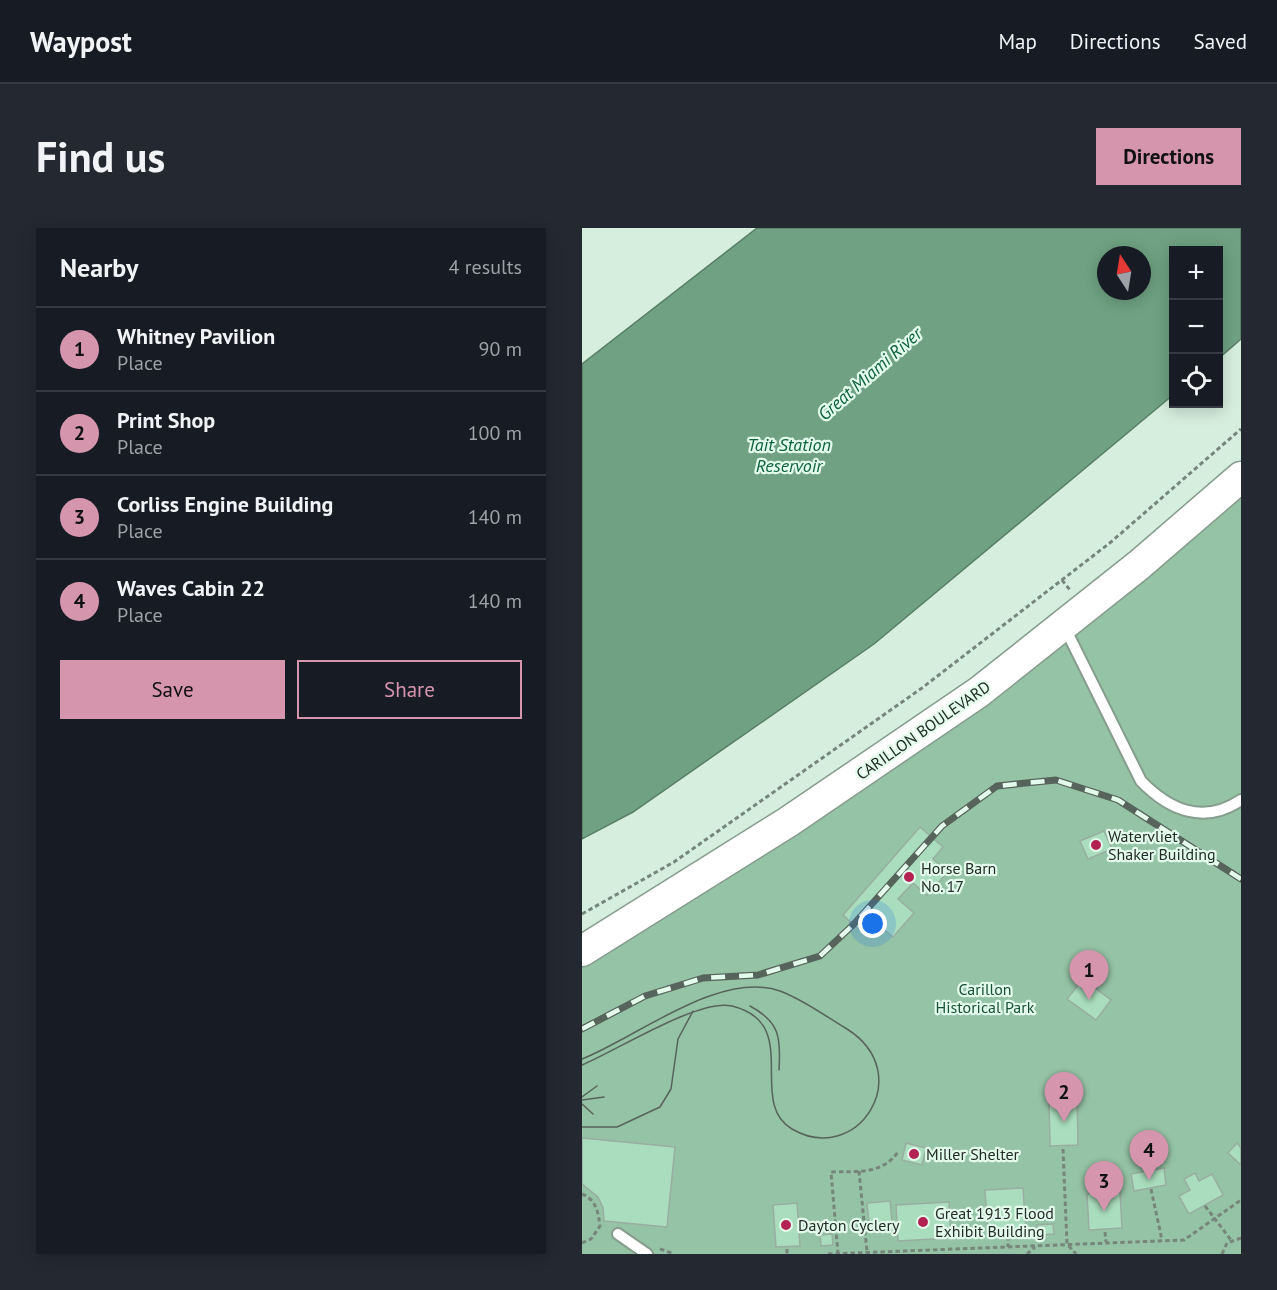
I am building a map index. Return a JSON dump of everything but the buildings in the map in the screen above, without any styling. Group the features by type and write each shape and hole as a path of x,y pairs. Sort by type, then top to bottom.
{"street":[{"name":"CARILLON BOULEVARD","path":"582,951 798,816 979,692 1139,565 1241,477"}],"lane":[{"path":"1063,625 1141,781 1159,800 1184,810 1203,814 1231,807 1241,800"},
{"path":"618,1234 647,1254"}],"path":[{"path":"582,914 674,862 922,688 1111,542 1241,429"},
{"path":"1063,1149 1067,1244 1076,1254"},
{"path":"838,1254 831,1172 859,1171 888,1165 898,1152"},
{"path":"859,1171 867,1252"},
{"path":"1151,1190 1162,1240"},
{"path":"582,1194 595,1205 600,1226 591,1239 582,1243"},
{"path":"828,1254 1184,1240 1241,1200"},
{"path":"1205,1206 1231,1240"},
{"path":"1105,1232 1106,1243"},
{"path":"1008,1236 1008,1247"},
{"path":"1222,1254 1231,1240 1241,1238"},
{"path":"940,1250 941,1242"},
{"path":"1027,1254 1036,1246"},
{"path":"787,1249 787,1254"}],"green space":[{"name":"Carillon Historical Park","path":"1241,477 1241,1254 582,1254 582,951 788,822"}],"water":[{"name":"Tait Station Reservoir","path":"757,228 1241,228 1241,339 1223,355 1223,246 1169,246 1169,398 874,644 633,812 582,839 582,364"}],"tram line":[{"path":"582,1059 678,1009 731,990 756,987 789,995 847,1029 868,1048 878,1069 878,1090 870,1110 857,1126 838,1136 816,1137 792,1129 779,1117 773,1101 770,1045 765,1029 753,1015 732,1006 717,1006 679,1017 582,1065"},
{"path":"750,1006 773,1025 779,1040 779,1070"},
{"path":"582,1127 617,1127 660,1107 671,1089 678,1039 693,1011"},
{"path":"582,1097 597,1086"},
{"path":"582,1100 604,1097"},
{"path":"582,1104 593,1114"}],"railway":[{"path":"582,1029 645,996 703,978 758,975 820,956 853,925 942,826 997,786 1056,780 1118,800 1241,879"}],"place":[{"name":"Watervliet Shaker Building","path":"1096,845"},
{"name":"Horse Barn No. 17","path":"909,877"},
{"name":"Whitney Pavilion","path":"1089,1000"},
{"name":"Print Shop","path":"1064,1122"},
{"name":"Miller Shelter","path":"914,1154"},
{"name":"Waves Cabin 22","path":"1149,1180"},
{"name":"Corliss Engine Building","path":"1104,1211"},
{"name":"Great 1913 Flood Exhibit Building","path":"923,1222"},
{"name":"Dayton Cyclery","path":"786,1225"}],"water label":[{"name":"Great Miami River","path":"870,374"}]}
